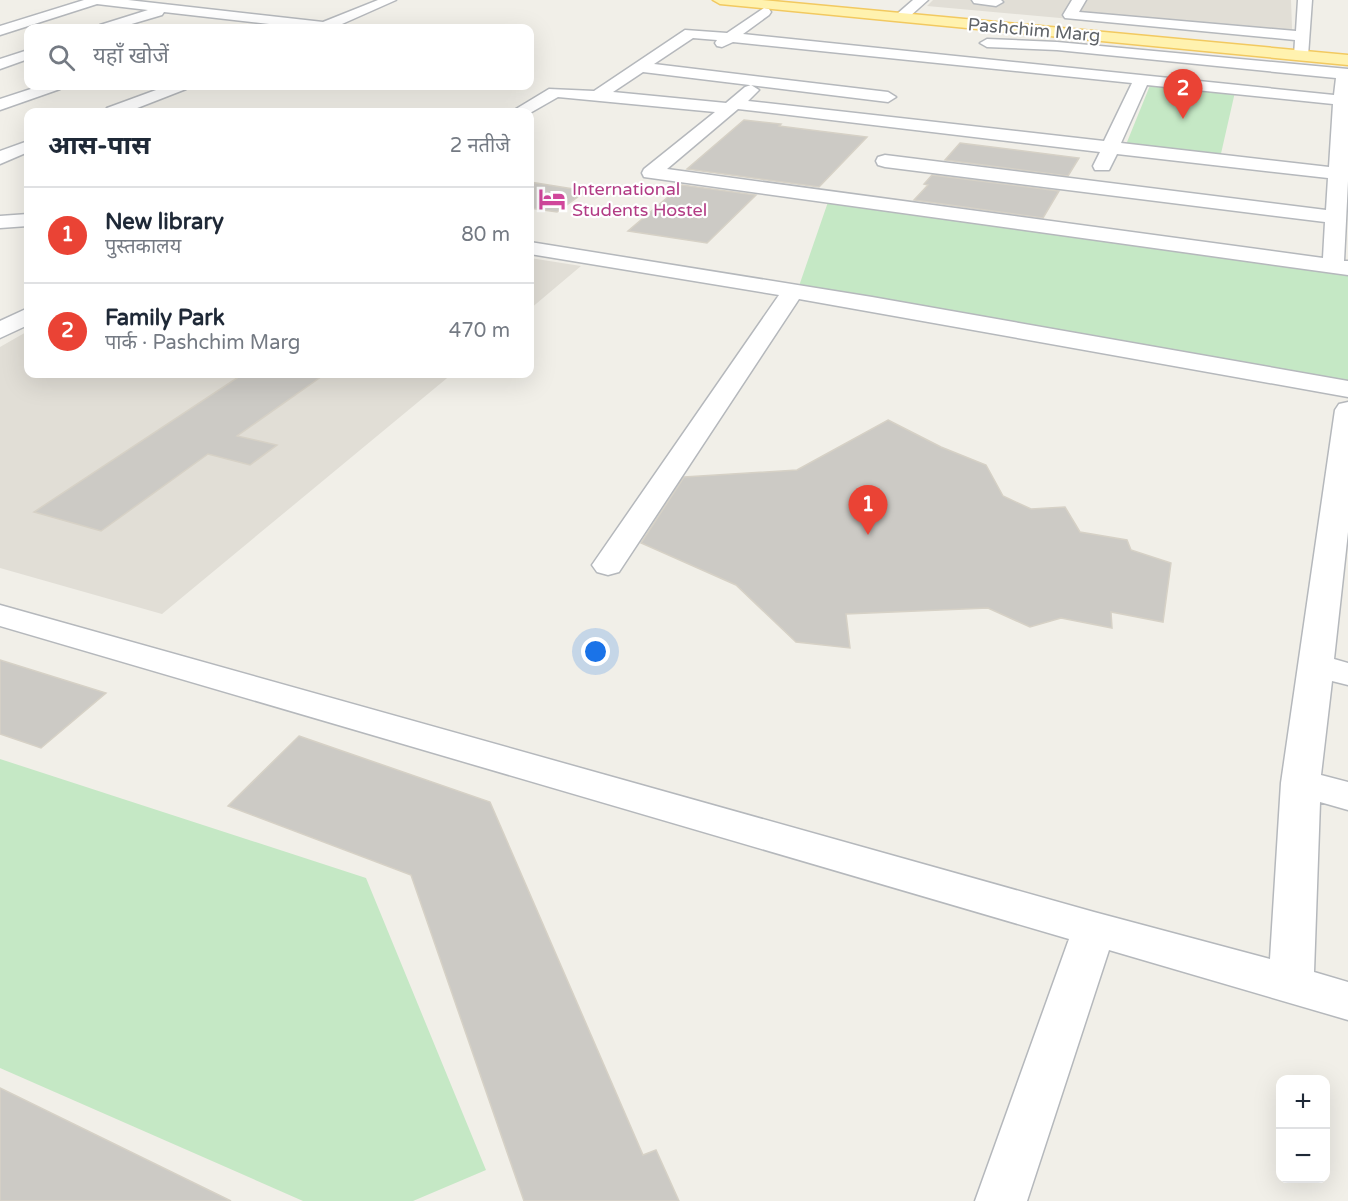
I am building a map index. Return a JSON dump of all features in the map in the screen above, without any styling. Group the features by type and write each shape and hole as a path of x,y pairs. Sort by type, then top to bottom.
{"main road":[{"name":"Pashchim Marg","path":"720,0 1302,54 1347,66"},
{"path":"755,0 1302,54"}],"street":[{"path":"0,31 96,0 295,24"},
{"path":"118,24 193,0"},
{"path":"334,24 389,0"},
{"path":"904,14 921,0"},
{"path":"979,0 996,2"},
{"path":"1079,0 1070,15 1303,36"},
{"path":"1302,54 1305,0"},
{"path":"222,24 270,7"},
{"path":"714,49 730,37 763,19"},
{"path":"0,31 24,34"},
{"path":"597,96 690,33 1345,100"},
{"path":"821,34 651,173 864,187 1082,208 1335,217"},
{"path":"885,161 1340,267 1335,217 1343,174 1347,66 971,41"},
{"path":"828,70 855,50"},
{"path":"0,64 24,55"},
{"path":"914,72 928,57"},
{"path":"0,64 24,67"},
{"path":"991,81 1010,66"},
{"path":"640,67 828,70 899,86 866,119"},
{"path":"776,69 888,97"},
{"path":"526,108 564,85 539,80"},
{"path":"1082,208 1142,80"},
{"path":"0,105 43,90"},
{"path":"123,108 170,90"},
{"path":"555,92 866,119 1343,174"},
{"path":"864,187 914,125"},
{"path":"0,158 24,148"},
{"path":"0,222 24,220"},
{"path":"534,249 793,291 1348,389"},
{"path":"608,564 793,291"},
{"path":"0,305 24,309"},
{"path":"0,331 24,317"},
{"path":"1291,983 1301,783 1332,670 1348,410"},
{"path":"0,615 1348,1001"},
{"path":"1301,783 1348,796"},
{"path":"1001,1201 1094,929"}],"shaded area":[{"path":"933,0 1291,0 1292,32 1258,36 927,6"},
{"path":"534,259 581,266 534,306"},
{"path":"24,333 24,378 447,378 162,614 0,568 0,347"}],"green space":[{"path":"1151,83 1235,92 1220,158 1125,147"},
{"path":"828,202 1348,275 1348,381 799,286"},
{"path":"0,759 366,878 486,1170 413,1201 303,1201 0,1068"}],"building":[{"path":"744,120 867,137 819,187 687,169"},
{"path":"960,143 1079,158 1068,176 945,160"},
{"path":"932,175 1059,191 1043,218 914,200 928,185 924,184"},
{"name":"International Students Hostel","path":"534,183 586,191 557,212 534,209"},
{"path":"682,185 756,195 707,243 628,231"},
{"path":"237,378 319,378 237,436 277,445 250,465 208,454 101,531 34,512"},
{"path":"888,420 941,447 986,465 1003,496 1031,509 1065,507 1080,532 1127,540 1131,550 1171,563 1163,622 1111,612 1112,628 1061,618 1030,627 988,608 846,614 850,648 796,642 736,585 641,543 684,477 797,470"},
{"path":"0,660 106,693 41,748 0,734"},
{"path":"299,736 490,802 643,1155 656,1150 679,1201 524,1201 411,875 228,806"},
{"path":"0,1088 231,1201 0,1201"}],"place":[{"name":"Family Park","path":"1183,119"},
{"name":"International Students Hostel","path":"552,199"},
{"name":"New library","path":"868,535"}]}
